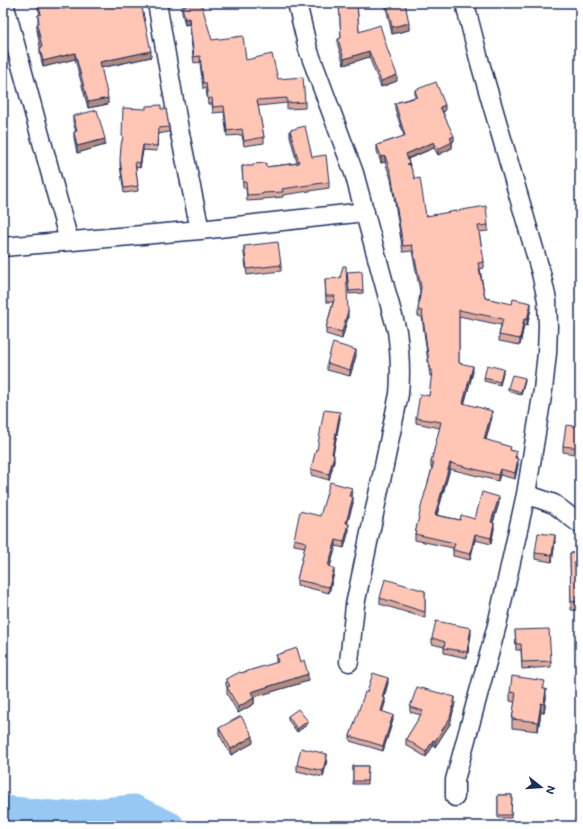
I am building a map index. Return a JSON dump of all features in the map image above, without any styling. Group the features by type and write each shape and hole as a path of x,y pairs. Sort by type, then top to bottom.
{"street":[{"path":"4,3 69,241"},
{"path":"157,3 179,129 200,230"},
{"path":"296,3 308,49 354,173 396,331 400,352 401,375 399,394 355,605 349,662"},
{"path":"455,797 455,780 497,625 526,494 543,390 548,326 547,300 465,3"},
{"path":"3,247 200,230 365,212"},
{"path":"526,494 554,504 580,524"}],"building":[{"path":"38,3 61,3 62,9 86,3 141,3 151,51 100,62 108,98 88,102 75,53 43,61 40,48 42,47 37,24 39,23 38,15 41,14"},
{"path":"201,3 212,40 243,36 246,60 272,54 278,79 303,77 305,102 287,103 287,98 257,100 264,137 244,141 242,129 227,131 224,106 213,107 212,98 208,99 206,83 203,83 200,56 194,57 189,18 185,19 182,7"},
{"path":"339,3 357,3 359,32 380,25 397,75 381,81 369,51 344,59 338,39 341,38"},
{"path":"387,3 405,3 409,23 392,27"},
{"path":"436,82 445,105 440,107 454,136 450,138 452,142 438,149 434,142 406,154 409,163 407,164 410,165 415,179 420,178 426,216 486,206 488,225 478,226 484,262 478,263 485,298 512,304 513,299 531,303 527,320 524,319 520,339 499,335 503,319 459,310 459,363 473,366 463,403 492,411 484,439 511,447 510,450 517,452 515,458 518,459 515,473 500,469 498,475 450,463 435,515 460,520 461,515 475,519 482,492 499,497 491,522 494,523 491,538 475,534 470,554 453,550 455,543 415,534 434,462 431,462 441,422 416,418 420,394 429,396 432,371 430,370 422,311 418,310 421,287 412,245 403,246 391,173 385,156 381,157 377,145 405,136 395,103 417,97 415,90"},
{"path":"161,105 161,109 166,109 169,127 158,128 157,146 143,145 140,163 135,162 138,186 124,188 120,160 123,136 123,108 146,109 146,106"},
{"path":"97,110 105,139 77,146 74,132 77,131 73,116"},
{"path":"305,126 312,157 326,155 329,182 282,189 283,192 247,195 246,182 243,182 242,166 253,166 253,164 266,163 266,167 299,163 290,130"},
{"path":"278,242 281,265 247,269 244,246"},
{"path":"343,266 346,266 348,311 342,332 326,328 335,296 326,296 325,279 340,278"},
{"path":"362,271 363,290 349,291 347,272"},
{"path":"333,343 356,350 350,370 327,363"},
{"path":"487,365 503,369 500,382 484,378"},
{"path":"512,375 525,378 521,392 508,388"},
{"path":"324,410 340,412 332,454 334,455 329,474 311,469 316,449 317,450"},
{"path":"566,425 580,427 580,448 563,446"},
{"path":"330,482 352,488 349,496 353,497 346,523 349,524 344,542 336,540 328,566 334,568 329,587 297,580 306,542 294,539 300,511 320,516"},
{"path":"538,533 555,535 552,555 535,553"},
{"path":"570,553 580,553 580,601 571,602"},
{"path":"385,579 425,591 425,612 380,598"},
{"path":"436,621 471,628 467,652 444,648 445,642 432,638"},
{"path":"549,629 551,661 522,662 521,644 516,644 515,630"},
{"path":"297,648 301,662 304,660 308,674 251,692 254,698 238,707 227,687 230,686 226,679 240,672 241,673 278,662 276,655"},
{"path":"373,673 388,678 382,697 385,698 381,711 393,715 383,746 350,736"},
{"path":"512,676 545,681 543,689 546,689 544,704 541,703 538,722 512,719 516,693 510,692"},
{"path":"417,687 455,697 450,718 435,741 433,740 426,752 406,739 423,711 410,707"},
{"path":"298,709 308,721 297,729 288,716"},
{"path":"241,716 253,736 231,749 219,728"},
{"path":"578,735 580,735 580,749"},
{"path":"301,748 327,754 323,771 297,765"},
{"path":"353,766 368,766 367,781 353,781"},
{"path":"498,795 512,795 511,815 498,815"}],"waterway":[{"path":"3,810 62,816 134,809 170,826"}]}
